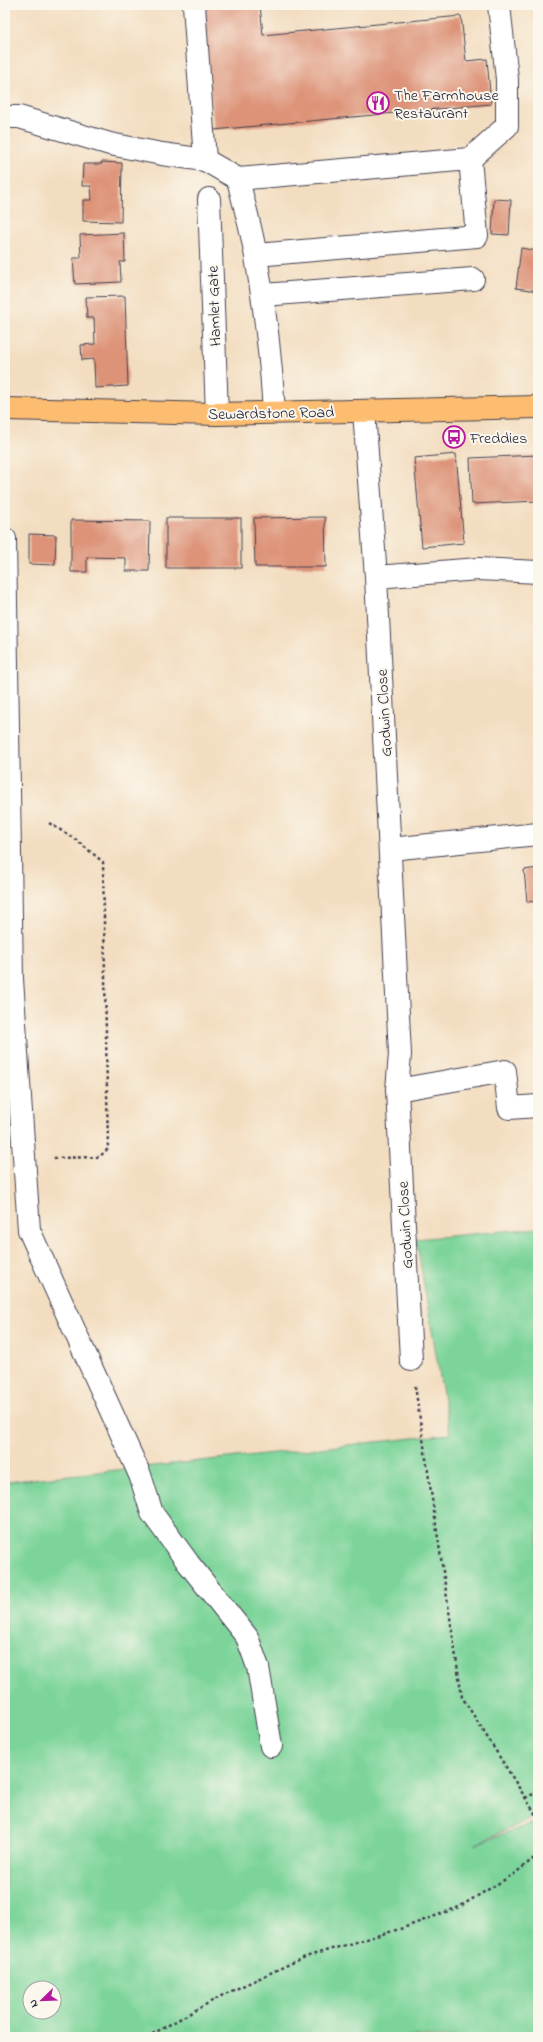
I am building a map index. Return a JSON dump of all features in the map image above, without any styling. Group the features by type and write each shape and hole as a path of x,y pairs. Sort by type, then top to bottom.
{"main road":[{"name":"Sewardstone Road","path":"5,409 217,414 538,407"}],"street":[{"path":"194,5 206,160"},
{"path":"5,117 19,117 110,144 206,160 238,179 470,159 507,126 507,79 499,5"},
{"path":"256,255 477,236 470,159"},
{"path":"238,179 256,255 263,295 272,370 274,412"},
{"name":"Hamlet Gate","path":"209,199 217,414"},
{"path":"263,295 473,279"},
{"name":"Godwin Close","path":"364,411 376,577 390,849 400,1054 397,1090 411,1360"},
{"path":"5,539 12,979 29,1230 140,1475 152,1513 188,1564 247,1637 258,1666 271,1746"},
{"path":"376,577 478,569 538,572"},
{"path":"390,849 538,834"},
{"path":"397,1090 505,1071 509,1108 538,1106"}],"path":[{"path":"24,1158 99,1157 108,1149 103,862 75,839 49,823"},
{"path":"411,1360 462,1697 538,1818"},
{"path":"525,1798 538,1792"},
{"path":"147,2037 223,1995 305,1957 403,1928 459,1908 514,1874 538,1855"}],"green space":[{"path":"538,1228 538,1815 474,1845 538,1821 538,2037 5,2037 5,1482 450,1434 416,1239"}],"building":[{"path":"202,5 260,5 263,35 461,16 466,61 487,59 491,104 214,130"},
{"path":"101,162 122,163 121,222 83,221 83,200 92,200 91,186 82,186 83,164 102,164"},
{"path":"494,199 511,200 509,235 492,234"},
{"path":"124,233 125,262 120,262 121,282 75,284 73,258 81,258 80,235"},
{"path":"521,248 538,251 538,291 516,288"},
{"path":"125,296 128,386 95,388 94,359 82,360 81,345 95,344 94,318 87,318 86,297"},
{"path":"456,454 464,543 422,547 414,458"},
{"path":"538,455 538,501 472,504 470,458"},
{"path":"325,517 326,567 255,567 254,518"},
{"path":"166,518 241,518 241,568 166,568"},
{"path":"71,520 150,521 149,571 126,571 126,558 87,557 87,572 71,572"},
{"path":"29,534 56,535 55,565 29,564"},
{"path":"538,868 538,901 527,902 524,870"}],"place":[{"name":"The Farmhouse Restaurant","path":"378,103"},
{"name":"Freddies","path":"454,437"}]}
